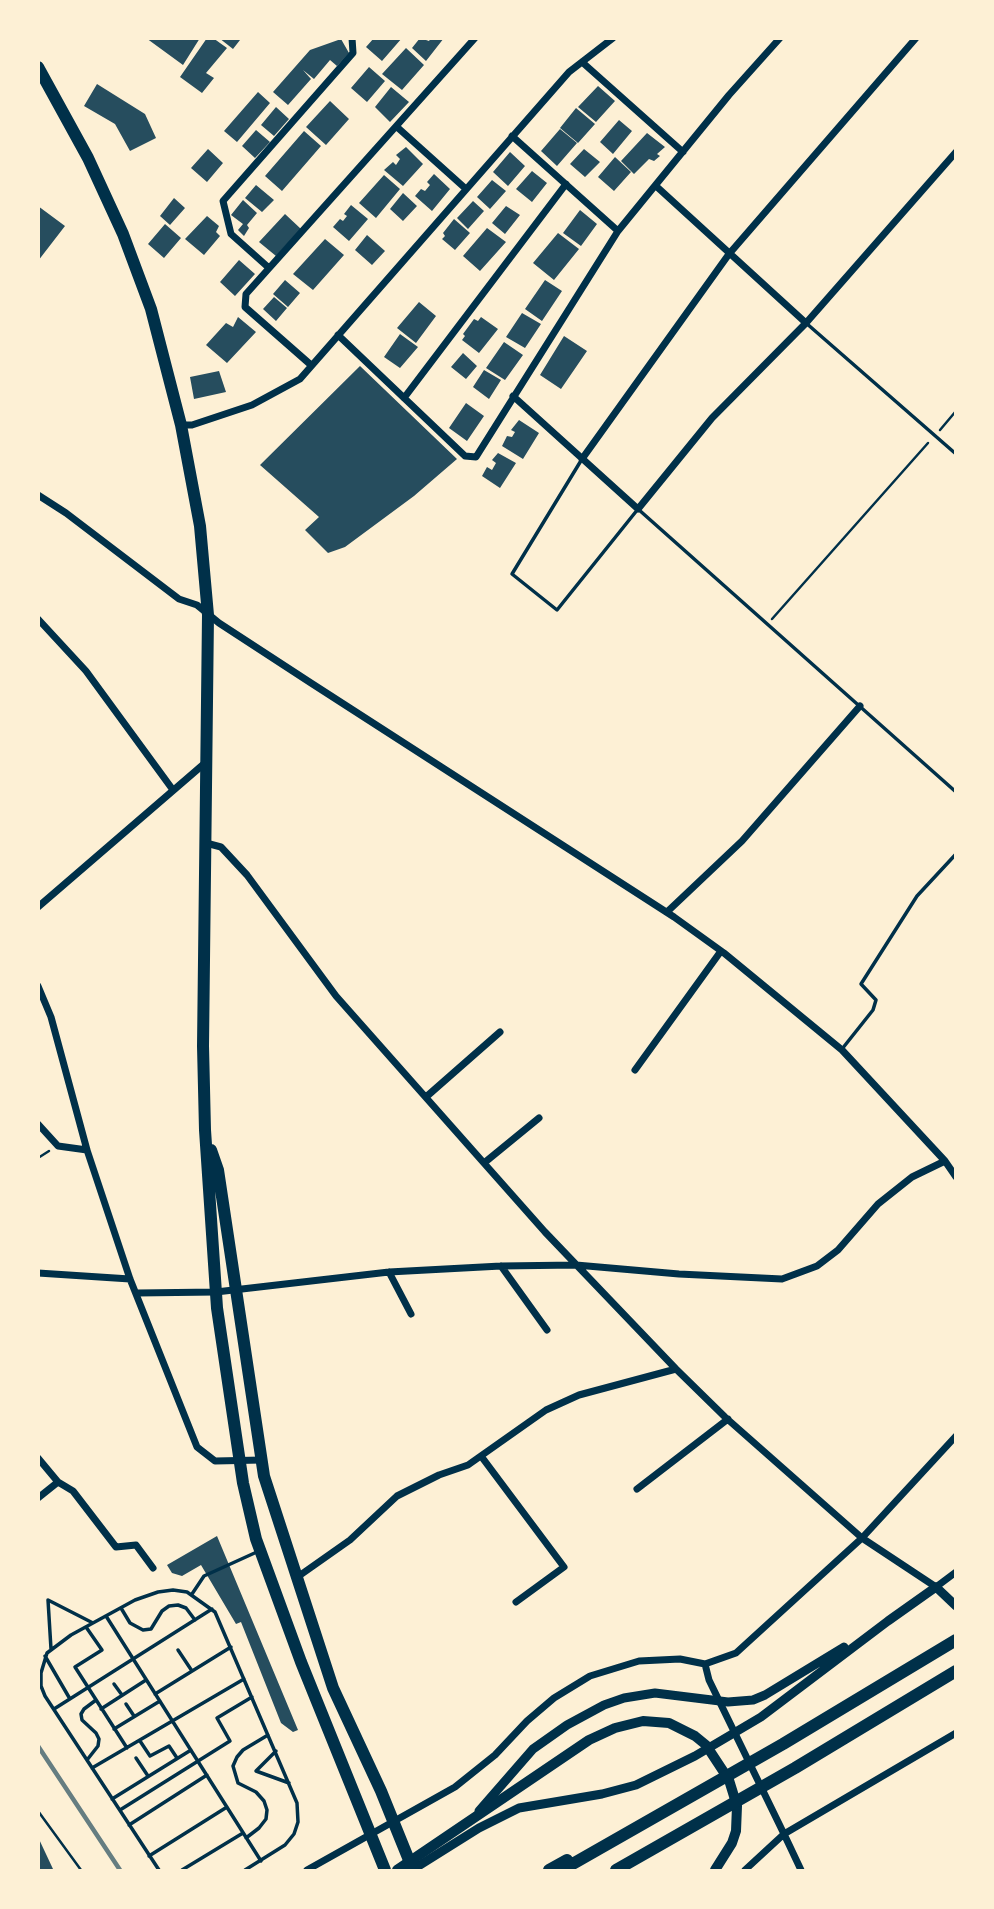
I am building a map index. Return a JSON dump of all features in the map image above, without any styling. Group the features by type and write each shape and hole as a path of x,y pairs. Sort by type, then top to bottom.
{"highway":[{"path":"38,68 88,158 123,234 151,309 181,425 201,526 208,615 203,1045 205,1130 216,1292 243,1483 260,1551 301,1662 385,1871"},
{"path":"205,1130 218,1170 264,1476 333,1688 380,1791 412,1871"},
{"path":"562,1871 783,1744 956,1640"},
{"path":"616,1871 956,1671"},
{"path":"549,1871 678,1800 710,1786"},
{"path":"626,1871 693,1827"}],"main road":[{"path":"397,1871 434,1851 474,1818 604,1732 643,1721 669,1723 695,1735 706,1745 729,1780 737,1807 736,1831 715,1871"}],"street":[{"path":"270,268 231,234 223,201 353,53 352,38"},
{"path":"311,365 245,307 246,294 475,38"},
{"path":"181,425 192,425 252,405 300,379 569,72 613,38"},
{"path":"338,335 465,456 476,457 618,231 729,95 780,38"},
{"path":"582,459 729,254 916,38"},
{"path":"582,62 683,152"},
{"path":"397,127 466,189"},
{"path":"512,136 618,231"},
{"path":"513,396 638,509 712,418 806,323 956,152"},
{"path":"404,398 566,184"},
{"path":"656,186 806,323"},
{"path":"38,495 66,513 179,599 197,606 667,912 721,951 842,1050 945,1161 956,1177"},
{"path":"38,619 86,671 173,790"},
{"path":"667,912 742,841 860,706"},
{"path":"38,907 205,763"},
{"path":"206,843 221,847 247,875 336,996 576,1265 676,1369 862,1538 936,1587 956,1606"},
{"path":"635,1070 721,951"},
{"path":"38,986 51,1017 88,1150 131,1279 197,1447 215,1461 262,1460"},
{"path":"426,1097 500,1032"},
{"path":"484,1163 539,1118"},
{"path":"38,1124 58,1146 88,1150"},
{"path":"137,1293 216,1292 389,1272 501,1266 576,1265 782,1279 799,1275 817,1266 838,1250 878,1204 912,1177 945,1161"},
{"path":"501,1266 547,1330"},
{"path":"389,1272 411,1314"},
{"path":"38,1273 131,1279"},
{"path":"296,1578 350,1540 397,1496 439,1475 468,1465 546,1410 579,1395 676,1369"},
{"path":"637,1489 728,1419"},
{"path":"307,1871 455,1787 495,1755 527,1721 554,1698 590,1675 639,1661 680,1659 705,1664 736,1653 862,1538 956,1436"},
{"path":"481,1455 564,1567 516,1602"},
{"path":"38,1458 58,1482 73,1491 116,1547 136,1545 153,1567"},
{"path":"38,1498 58,1482"},
{"path":"412,1871 434,1851 519,1808 628,1788 652,1779 695,1756 761,1717 956,1572"},
{"path":"474,1818 533,1749 567,1725 604,1705 624,1698 654,1693 740,1702 765,1696 887,1621"},
{"path":"705,1664 709,1680 802,1871"},
{"path":"745,1871 784,1834 956,1732"}],"lane":[{"path":"806,323 956,454"},
{"path":"582,459 512,574 557,610 638,509 956,793"},
{"path":"842,1050 873,1010 876,1000 861,984 917,896 956,854"},
{"path":"192,1594 204,1576 260,1551"},
{"path":"159,1871 54,1709 41,1686 41,1673 51,1649 121,1608 158,1592 173,1590 192,1594 212,1609 231,1646 298,1803 298,1822 294,1834 285,1845 245,1871"},
{"path":"51,1649 48,1600 93,1623"},
{"path":"121,1608 130,1623 143,1630 151,1629 162,1611 169,1606 186,1608 196,1620"},
{"path":"54,1709 212,1609"},
{"path":"106,1616 261,1861"},
{"path":"86,1627 102,1650 75,1667 127,1748"},
{"path":"155,1694 231,1646"},
{"path":"178,1650 192,1671"},
{"path":"46,1656 70,1699"},
{"path":"92,1768 245,1678"},
{"path":"101,1709 146,1680"},
{"path":"114,1684 122,1695"},
{"path":"120,1810 230,1741 217,1718 252,1696"},
{"path":"87,1760 98,1746 99,1739 82,1720 82,1714 84,1709 96,1700"},
{"path":"114,1728 160,1701"},
{"path":"127,1704 134,1716"},
{"path":"182,1871 259,1828 266,1819 264,1801 256,1792 238,1783 233,1766 243,1750 268,1734"},
{"path":"140,1741 150,1756 169,1746 177,1758"},
{"path":"112,1799 191,1750"},
{"path":"276,1751 256,1771 289,1783"},
{"path":"136,1758 148,1776"},
{"path":"129,1825 207,1775"},
{"path":"149,1856 227,1807"}],"path":[{"path":"768,624 956,411"},
{"path":"38,1811 80,1871"}],"building":[{"path":"146,38 200,38 183,65"},
{"path":"207,38 213,38 227,48 206,73 214,78 202,93 180,77"},
{"path":"219,38 238,38 240,40 233,49"},
{"path":"374,38 402,38 382,61 366,47"},
{"path":"420,38 429,41 431,38 444,38 426,61 412,48"},
{"path":"341,39 349,53 337,66 330,60 314,79 303,70 311,79 288,105 273,92 310,50"},
{"path":"406,48 424,65 402,90 382,74"},
{"path":"369,67 385,81 367,102 351,88"},
{"path":"97,84 145,114 156,138 130,151 115,124 84,106"},
{"path":"598,86 615,101 596,122 578,107"},
{"path":"391,87 409,102 390,122 375,107"},
{"path":"258,92 270,103 237,142 224,131"},
{"path":"330,101 349,119 326,145 306,127"},
{"path":"276,107 289,119 274,136 261,125"},
{"path":"576,108 595,124 578,143 560,128"},
{"path":"619,120 632,131 613,154 600,142"},
{"path":"560,129 577,143 557,166 541,151"},
{"path":"256,130 270,142 255,158 242,146"},
{"path":"304,131 321,146 282,191 265,176"},
{"path":"647,133 665,147 657,154 660,156 654,161 649,159 634,174 621,161"},
{"path":"406,147 423,164 403,186 384,170 393,162 396,165 400,159 396,155"},
{"path":"208,149 223,163 207,182 191,168"},
{"path":"584,149 600,162 585,177 570,164"},
{"path":"510,152 525,166 508,186 493,172"},
{"path":"615,157 631,172 614,191 598,177"},
{"path":"532,171 547,183 532,202 516,189"},
{"path":"434,174 450,189 432,211 415,196 421,189 425,191 430,185 427,182"},
{"path":"384,175 400,189 376,218 359,203"},
{"path":"492,180 506,191 490,209 477,197"},
{"path":"256,185 274,200 262,212 245,198"},
{"path":"403,193 417,206 403,221 390,209"},
{"path":"174,198 185,208 170,225 160,216"},
{"path":"243,200 257,213 247,225 249,228 244,236 238,230 243,224 231,215"},
{"path":"473,201 484,211 468,229 457,218"},
{"path":"351,205 368,219 349,241 333,227 340,219 343,221 347,216 344,214"},
{"path":"38,206 65,226 38,261"},
{"path":"506,206 520,215 505,234 492,223"},
{"path":"580,210 597,224 581,246 563,233"},
{"path":"285,214 301,229 276,256 259,242"},
{"path":"207,216 219,226 216,232 220,236 204,255 185,239"},
{"path":"454,219 470,233 455,250 442,239 445,236 443,233"},
{"path":"165,224 181,238 164,258 148,244"},
{"path":"487,228 506,242 480,271 463,256"},
{"path":"558,233 579,249 554,280 533,263"},
{"path":"367,235 385,251 372,265 355,250"},
{"path":"325,239 344,255 313,290 293,274"},
{"path":"239,260 255,274 235,296 220,282"},
{"path":"285,280 300,293 288,307 273,294"},
{"path":"545,280 562,291 542,321 525,309"},
{"path":"274,297 287,308 276,321 263,309"},
{"path":"419,302 436,316 416,343 397,328"},
{"path":"522,313 541,324 525,348 506,337"},
{"path":"238,317 256,332 227,363 206,345 226,323 233,327"},
{"path":"481,317 498,329 479,353 462,340 465,336 463,334 474,319 478,321"},
{"path":"400,334 418,347 400,368 384,357"},
{"path":"564,336 587,351 561,389 540,375"},
{"path":"504,342 523,355 505,380 486,368"},
{"path":"463,353 477,366 466,379 451,367"},
{"path":"360,366 457,459 414,496 345,547 328,553 305,530 319,517 260,465"},
{"path":"484,370 501,380 489,399 473,387"},
{"path":"219,371 226,392 194,399 190,377"},
{"path":"466,403 484,416 467,441 449,428"},
{"path":"519,420 539,433 523,459 502,446 507,436 512,437 515,432 511,430"},
{"path":"498,453 516,463 500,488 482,476 487,467 492,470 496,463 492,460"},
{"path":"217,1536 298,1730 293,1732 281,1723 241,1622 236,1624 201,1565 182,1576 172,1573 167,1565"},
{"path":"38,1837 53,1869 38,1870"}],"railway":[{"path":"38,1746 120,1870"}]}
